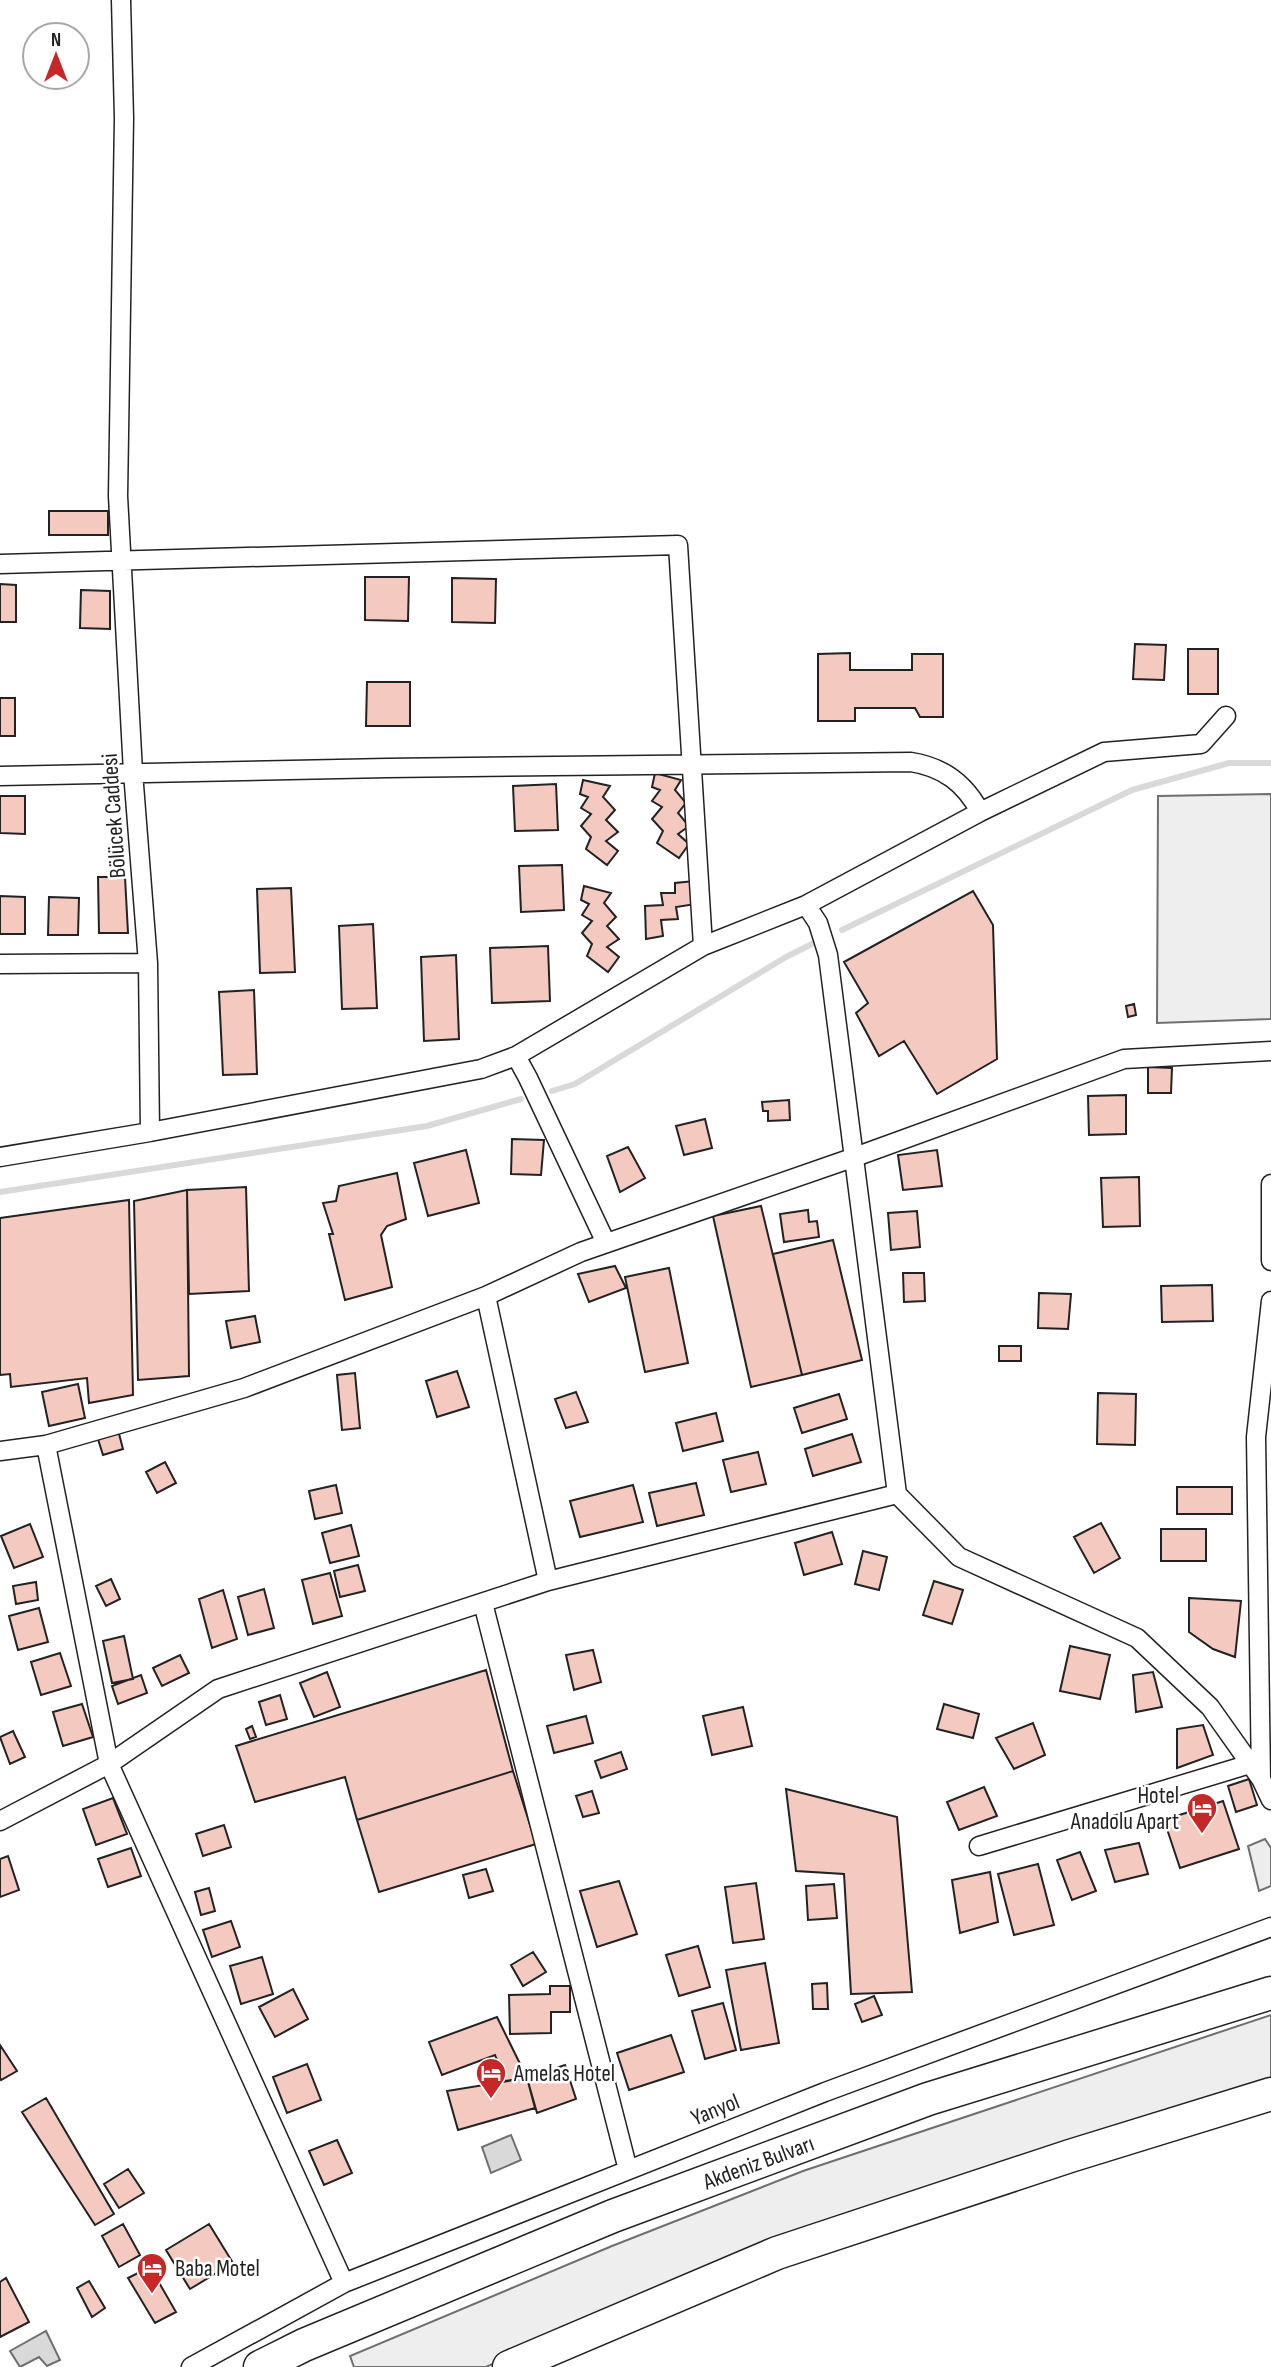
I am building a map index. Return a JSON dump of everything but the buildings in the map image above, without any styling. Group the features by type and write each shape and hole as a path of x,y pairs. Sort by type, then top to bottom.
{"highway":[{"name":"Akdeniz Bulvarı","path":"260,2367 304,2345 613,2216 928,2099 1271,1993"},
{"path":"509,2367 777,2253 1070,2156 1271,2094"}],"street":[{"name":"Bölücek Caddesi","path":"121,0 124,118 118,496 133,772 148,964 150,1132"},
{"path":"0,564 678,545 703,946"},
{"path":"0,1157 150,1132 481,1069 516,1056 703,946 806,905 980,812 1104,752 1201,744 1226,716"},
{"path":"0,776 911,762 948,774 974,801 980,812"},
{"path":"806,905 818,923 828,955 897,1494 958,1557 1137,1638 1210,1707 1256,1772 1271,1800"},
{"path":"0,964 148,964"},
{"path":"0,1451 46,1445 244,1388 486,1296 606,1243 855,1157 1124,1059 1271,1051"},
{"path":"516,1056 606,1243"},
{"path":"1271,1184 1271,1261"},
{"path":"486,1296 548,1581"},
{"path":"1256,1772 1256,1437 1271,1301"},
{"path":"46,1445 109,1764 344,2283"},
{"path":"0,1821 109,1764 218,1689 548,1581 897,1494"},
{"path":"483,1603 628,2170"},
{"path":"979,1846 1256,1772"},
{"name":"Yanyol","path":"191,2367 344,2283 825,2092 1271,1927"}],"shaded area":[{"path":"1271,794 1271,1019 1157,1023 1158,796"},
{"path":"1265,1839 1271,1848 1271,1886 1259,1891 1248,1846"},
{"path":"1271,2015 1271,2081 514,2354 486,2367 354,2367 350,2356 612,2246 803,2171"},
{"path":"511,2135 521,2160 491,2173 482,2147"},
{"path":"46,2331 60,2360 47,2366 39,2357 20,2367 10,2351"}],"waterway":[{"path":"842,930 1132,790 1229,763 1271,763"},
{"path":"552,1091 575,1084 812,944"},
{"path":"0,1192 427,1126 521,1099"}],"place":[{"name":"Hotel Anadolu Apart","path":"1202,1835"},
{"name":"Amelas Hotel","path":"491,2100"},
{"name":"Baba Motel","path":"152,2295"}]}
